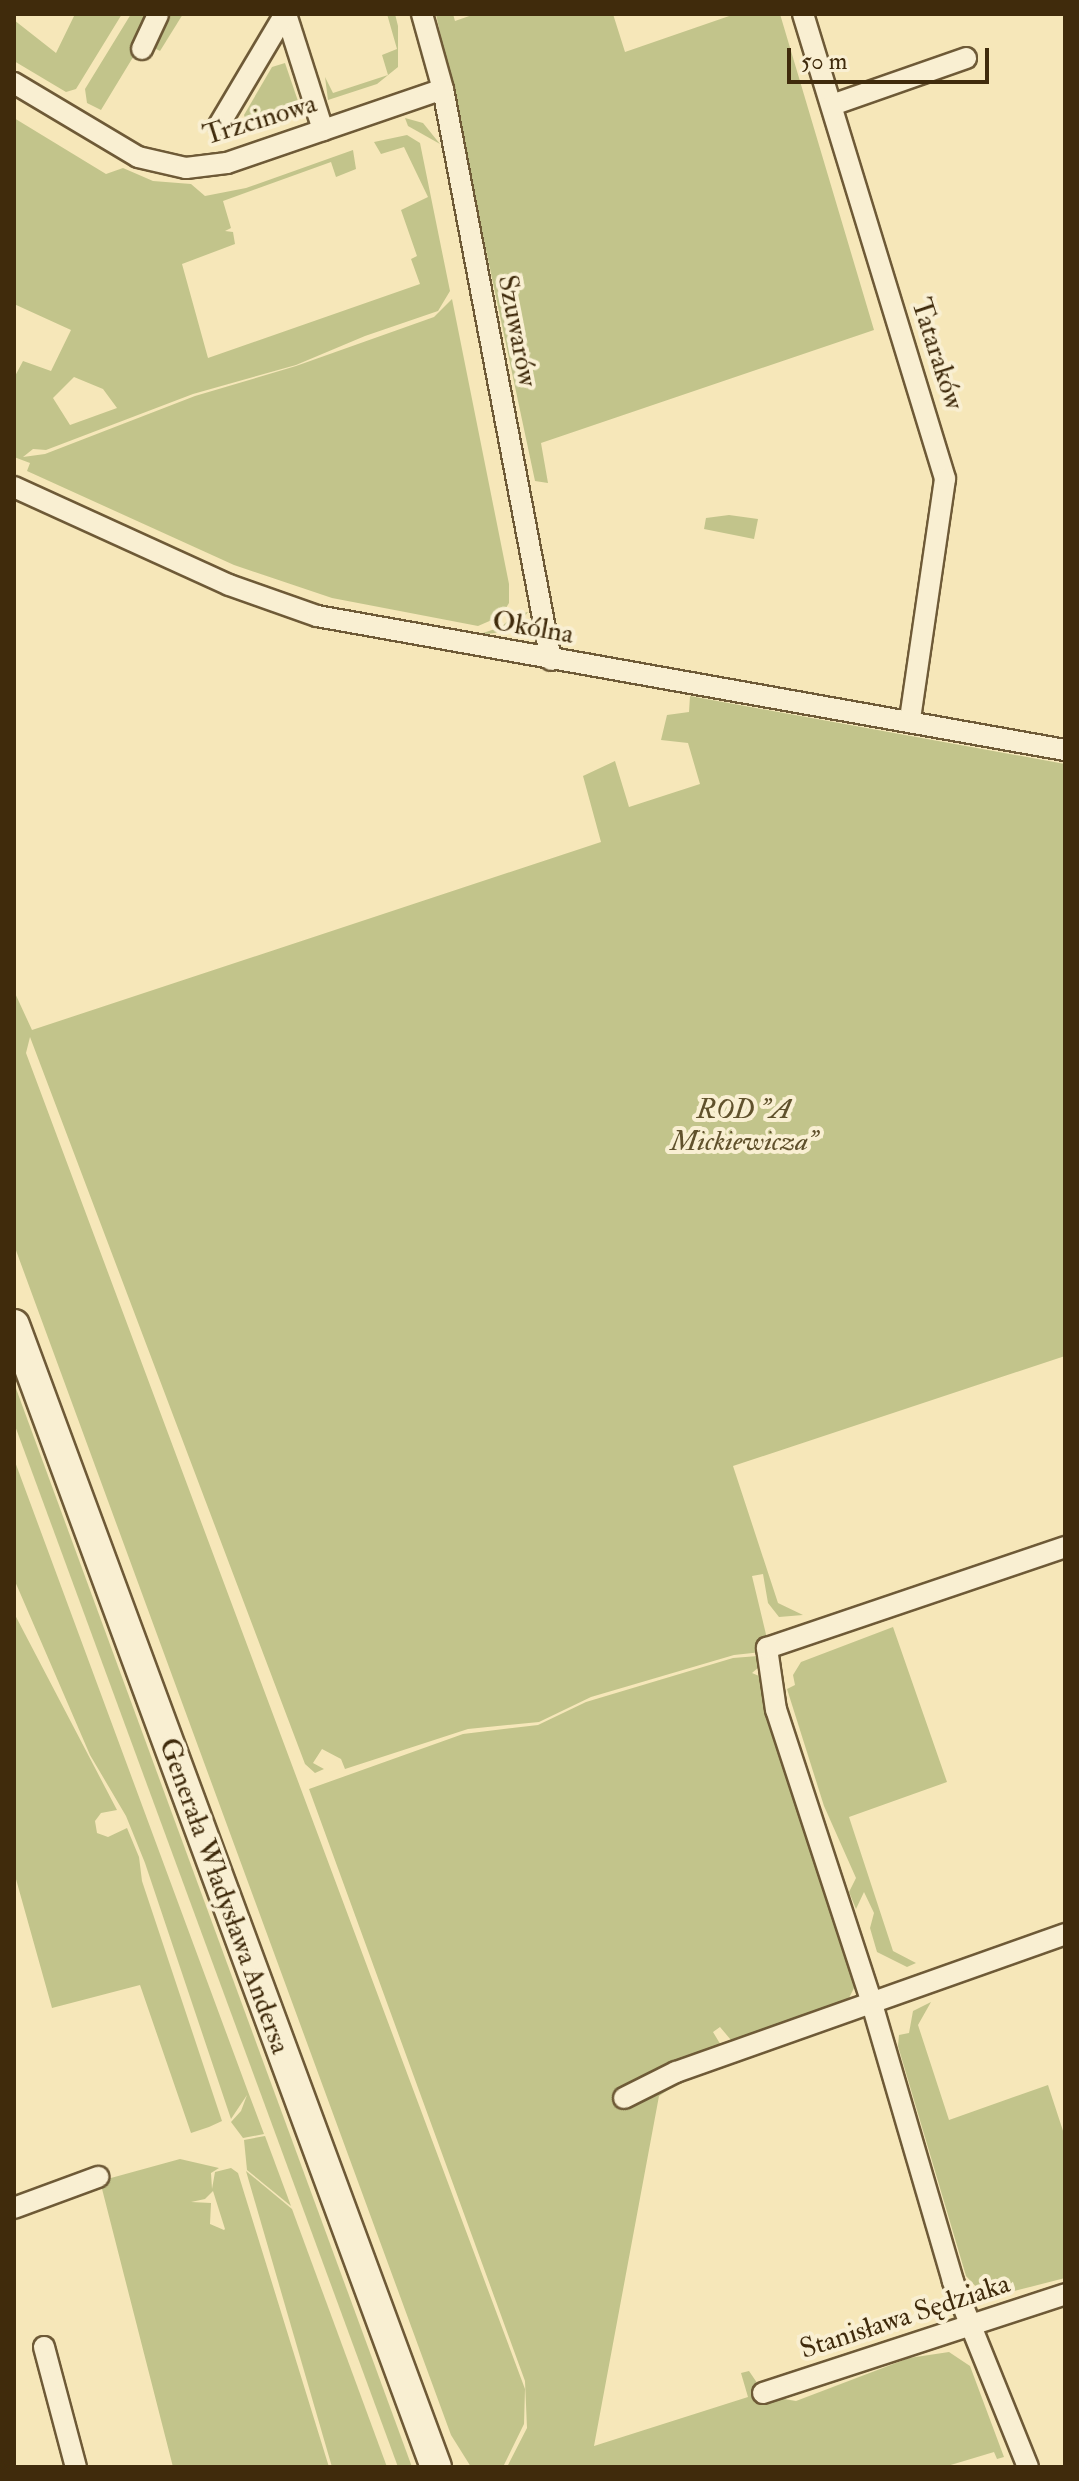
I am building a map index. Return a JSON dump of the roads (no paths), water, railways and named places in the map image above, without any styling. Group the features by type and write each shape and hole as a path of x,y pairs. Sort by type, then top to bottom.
{"main road":[{"name":"Generała Władysława Andersa","path":"14,1325 436,2467"}],"street":[{"path":"142,49 158,14"},
{"path":"219,125 286,14"},
{"path":"286,14 323,130"},
{"name":"Szuwarów","path":"422,14 443,89 551,660"},
{"name":"Tataraków","path":"803,14 945,479 910,719"},
{"path":"832,105 966,58"},
{"name":"Trzcinowa","path":"14,83 138,157 170,168 227,163 443,89"},
{"name":"Okólna","path":"14,487 221,582 298,610 551,660 910,719 1065,750"},
{"path":"1028,2467 953,2281 871,2000 776,1710 767,1648 1065,1547"},
{"path":"624,2098 676,2072 871,2000 1065,1934"},
{"path":"14,2208 98,2177"},
{"name":"Stanisława Sędziaka","path":"763,2393 1065,2294"},
{"path":"44,2347 76,2467"}],"park label":[{"name":"ROD \"A Mickiewicza\"","path":"744,1126"}]}
